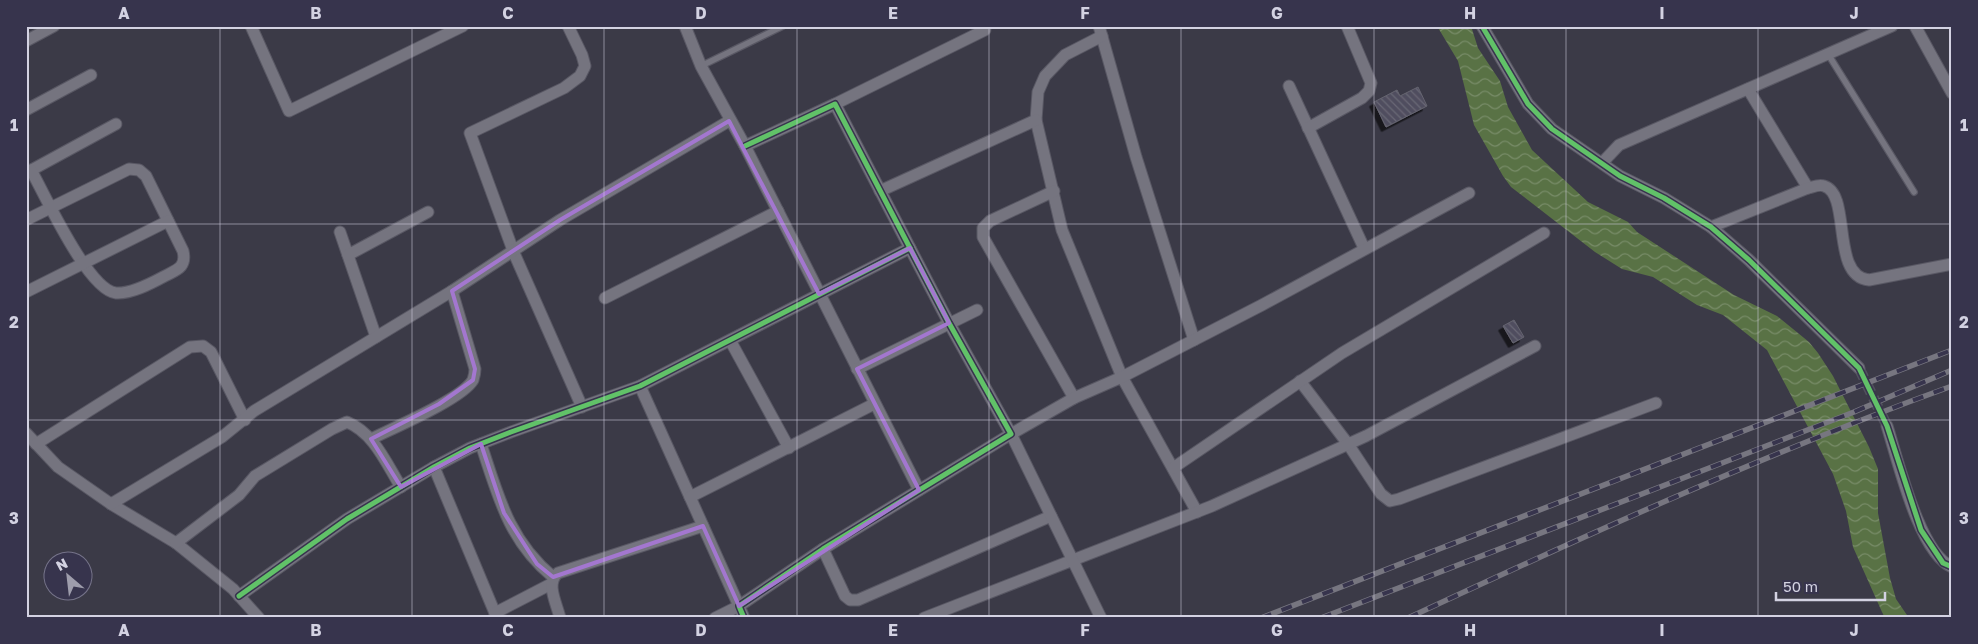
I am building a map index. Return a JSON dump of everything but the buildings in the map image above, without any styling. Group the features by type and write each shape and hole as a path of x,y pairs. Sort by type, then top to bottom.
{"street":[{"path":"26,41 54,26"},
{"path":"252,26 288,111 463,26"},
{"path":"568,26 582,55 585,66 580,76 564,88 470,133 514,253 582,407"},
{"path":"685,26 701,66 729,122 745,146 919,490"},
{"path":"1308,128 1362,98 1369,91 1370,83 1347,26"},
{"path":"1482,26 1528,104 1552,128 1602,163 1710,228 1749,260 1859,368"},
{"path":"1602,163 1619,145 1892,26"},
{"path":"1915,26 1952,93"},
{"path":"745,146 985,30"},
{"path":"1194,340 1136,157 1100,31 1065,55 1045,76 1038,92 1036,120 1062,230 1122,377 1197,512"},
{"path":"26,110 90,75"},
{"path":"1289,86 1364,248"},
{"path":"1748,88 1808,188"},
{"path":"835,104 949,323 1011,434 1101,618"},
{"path":"880,191 1036,120"},
{"path":"111,504 222,437 254,411 514,253 560,220 729,122"},
{"path":"26,220 51,208 129,169 139,170 146,176 183,251 185,260 182,268 128,292 115,293 104,287 82,264 51,208 29,171 116,124"},
{"path":"1710,228 1808,188 1820,185 1829,189 1837,204 1848,264 1854,274 1861,279 1869,280 1952,264"},
{"path":"1054,191 990,221 983,228 983,237 1074,398"},
{"path":"715,618 739,606 823,549 919,490 1074,398 1122,377 1194,340 1469,192"},
{"path":"605,298 778,211"},
{"path":"348,255 428,212"},
{"path":"26,292 168,221"},
{"path":"340,232 376,337"},
{"path":"1173,468 1342,353 1544,233"},
{"path":"239,596 347,519 434,467 481,444 640,386 731,342 819,294 910,248"},
{"path":"371,439 439,404 462,390 473,380 475,369 452,291"},
{"path":"857,369 977,310"},
{"path":"731,342 789,448"},
{"path":"36,444 190,347 203,346 211,352 245,420"},
{"path":"924,618 1197,512 1348,444 1535,346"},
{"path":"1300,381 1348,444 1381,494 1390,501 1399,500 1656,403"},
{"path":"640,386 744,618"},
{"path":"690,497 874,404"},
{"path":"176,543 239,495 255,476 347,422 360,428 371,439 400,486"},
{"path":"1887,426 1921,530 1943,563 1952,567"},
{"path":"26,433 58,467 111,504 176,543 239,596 258,618"},
{"path":"481,444 504,513 520,543 552,581 560,618"},
{"path":"434,467 496,615 552,581 558,573 703,526"},
{"path":"823,549 845,596 850,600 858,600 1051,516"}],"lane":[{"path":"701,66 783,26"},
{"path":"1828,54 1914,192"}],"highlighted area":[{"path":"729,121 819,294 910,248 949,323 857,369 919,490 739,606 703,526 553,577 537,564 504,513 481,444 401,487 371,439 439,404 473,380 475,369 452,291 560,220"}],"water":[{"path":"1437,26 1471,26 1478,48 1500,81 1508,107 1532,150 1588,202 1628,222 1637,232 1734,295 1777,316 1809,342 1818,353 1833,376 1878,469 1878,513 1890,578 1896,599 1909,618 1885,618 1853,547 1846,511 1833,474 1767,350 1723,315 1697,305 1653,277 1622,269 1595,252 1511,187 1474,125 1458,61"}],"tunnel":[{"path":"1859,368 1887,426"}],"railway":[{"path":"1261,618 1952,350"},
{"path":"1321,618 1854,412 1952,370"},
{"path":"1408,618 1677,496 1814,439 1952,386"}],"cycle path":[{"path":"1482,26 1528,104 1552,129 1620,176 1664,198 1711,227 1749,260 1859,368 1887,426 1921,530 1943,563 1952,567"},
{"path":"744,618 739,606 823,549 1011,434 949,323 835,104 745,146"},
{"path":"239,596 347,519 434,467 470,448 640,386 910,248"}]}
